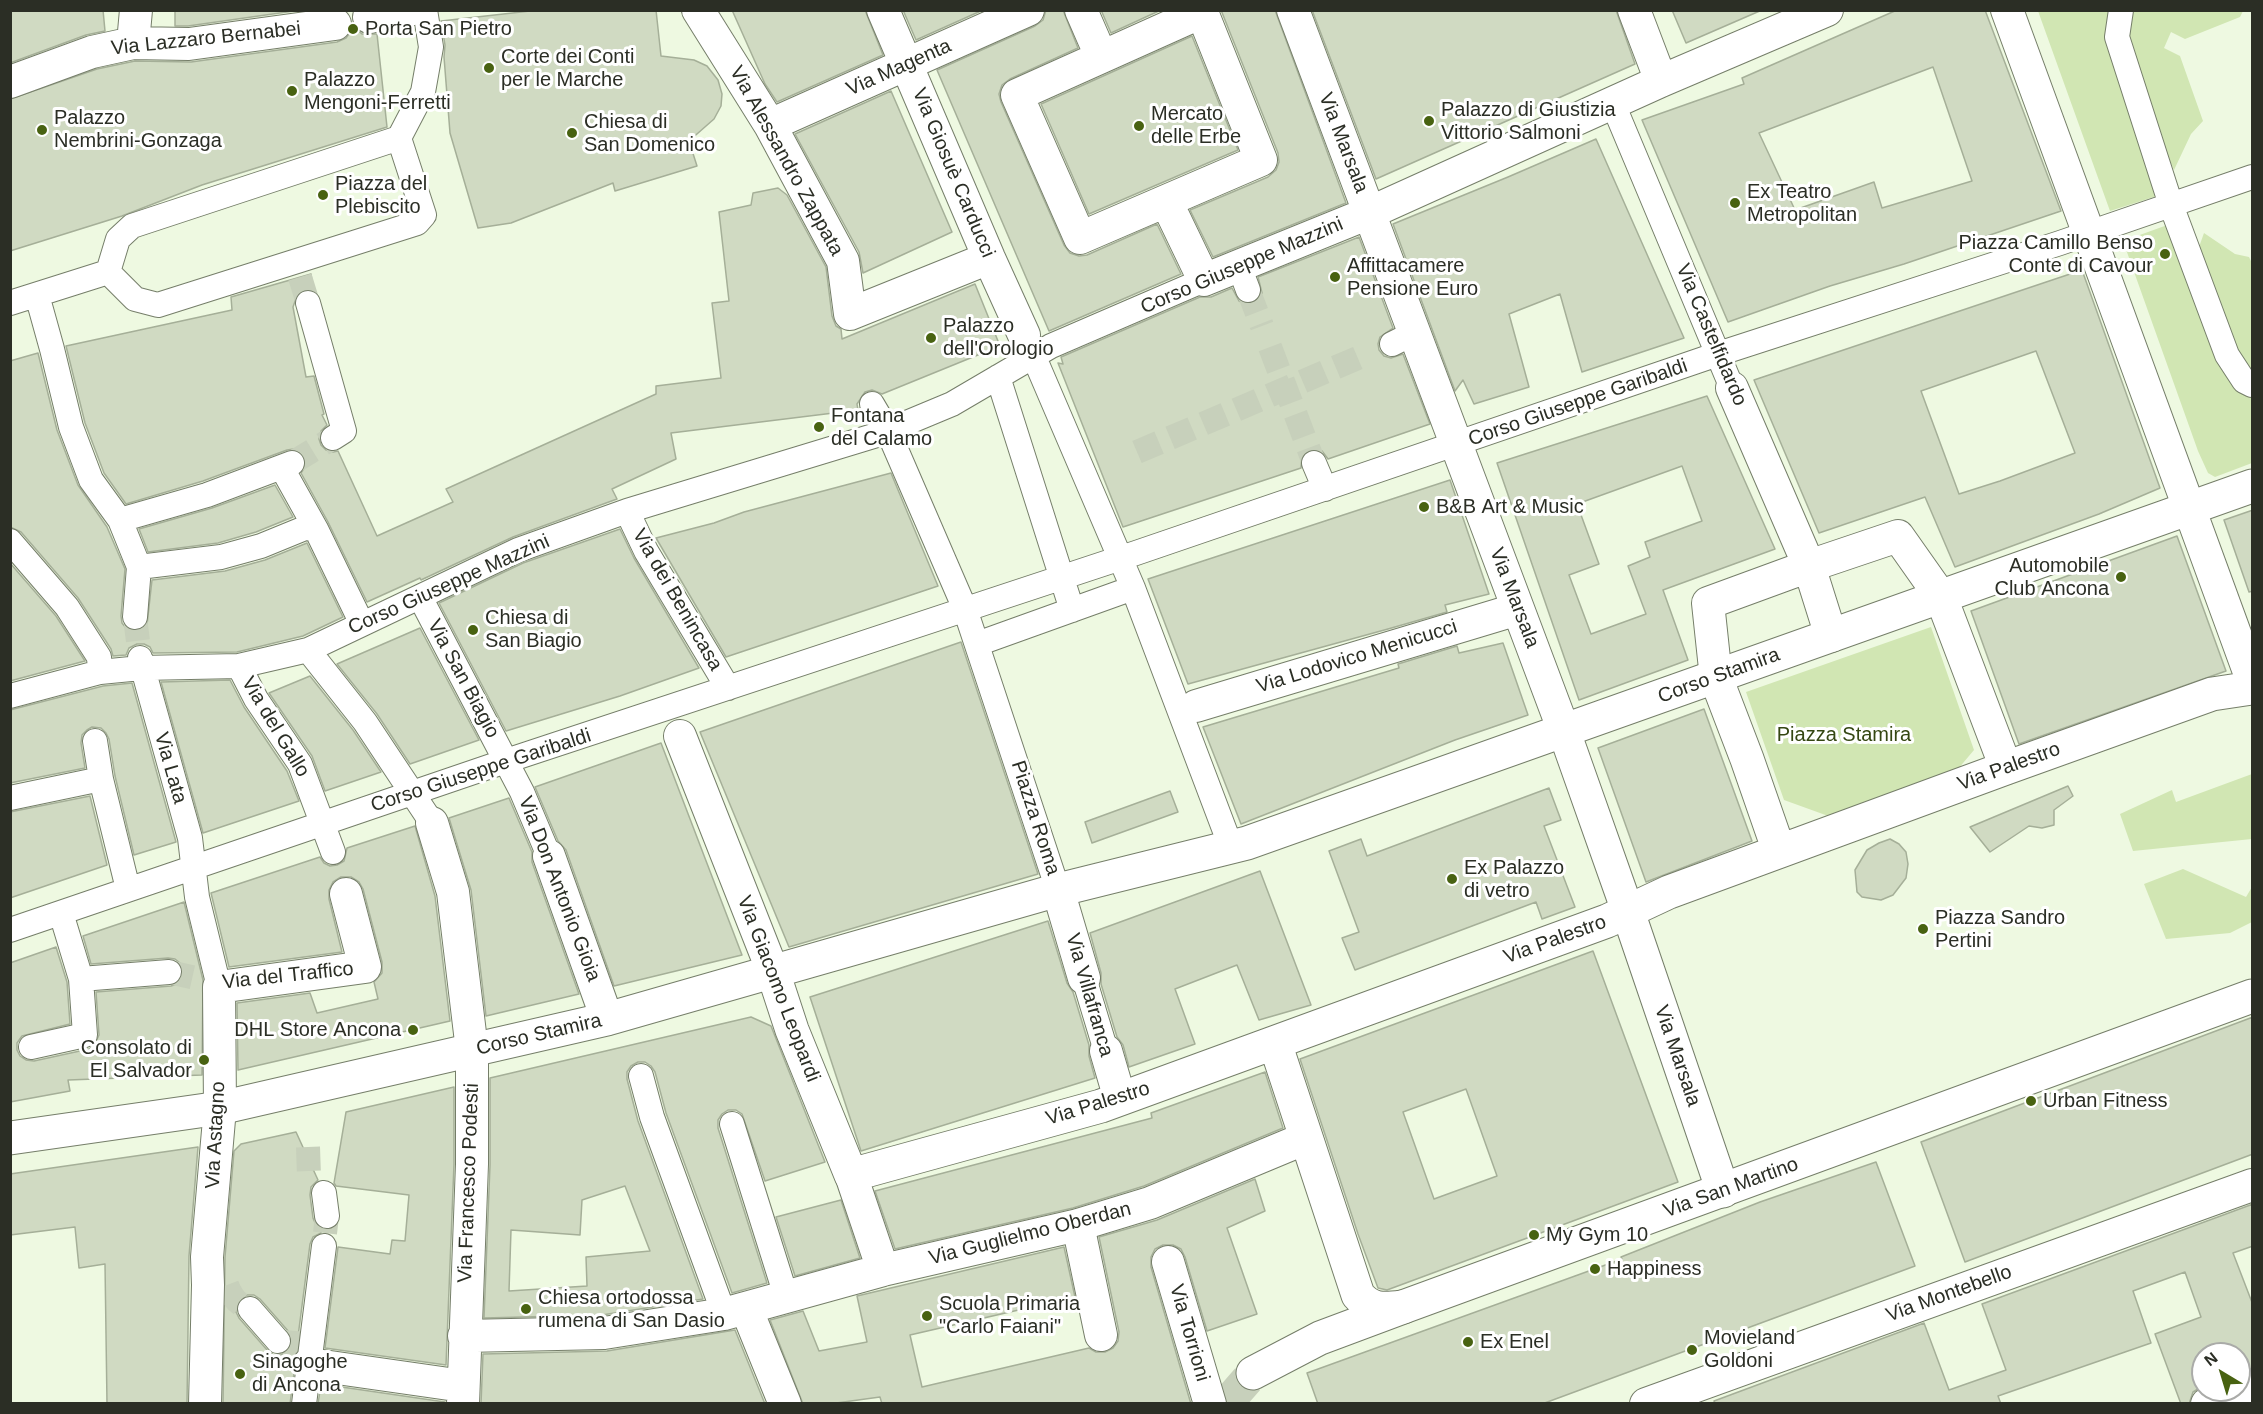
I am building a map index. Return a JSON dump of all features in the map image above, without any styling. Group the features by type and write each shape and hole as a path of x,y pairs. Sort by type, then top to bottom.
{"street":[{"path":"133,43 136,10"},
{"path":"369,17 409,10"},
{"path":"108,272 118,239 132,226 399,138 423,92 431,47 425,10"},
{"name":"Via Alessandro Zappata","path":"698,10 770,125 843,261 850,314 989,258"},
{"name":"Via Giosuè Carducci","path":"883,10 989,258 1037,346"},
{"name":"Via Magenta","path":"770,125 1028,10"},
{"path":"1081,10 1101,56"},
{"name":"Via Marsala","path":"1293,10 1369,213 1403,338 1456,445 1564,731 1723,1191"},
{"path":"1634,10 1661,81"},
{"name":"Corso Giuseppe Mazzini","path":"1037,346 1204,280 1244,278 1369,213 1613,104 1788,18 1827,10"},
{"path":"2007,10 2253,680"},
{"path":"2121,10 2117,37 2171,205 2227,355 2244,381 2253,385"},
{"path":"1202,12 1261,160 1167,203 1080,238 1017,95 1101,56 1202,12"},
{"name":"Via Lazzaro Bernabei","path":"10,82 92,52 133,43 189,44 335,24"},
{"name":"Via Castelfidardo","path":"1613,104 1809,566"},
{"path":"108,272 135,299 158,305 298,269 417,223 424,215 399,138"},
{"path":"2090,233 2253,177"},
{"path":"1167,203 1204,280"},
{"name":"Corso Giuseppe Garibaldi","path":"1128,556 1718,354 2090,233"},
{"path":"10,303 108,272"},
{"path":"37,295 71,427 91,480 120,520 139,567 135,617"},
{"path":"308,303 344,432 333,438"},
{"path":"884,432 952,404 998,377 1037,346 1128,556 1133,588 1239,845"},
{"path":"998,377 1072,610"},
{"name":"Piazza Roma","path":"872,404 959,612 977,644 1058,890 1239,845"},
{"name":"Corso Giuseppe Mazzini","path":"10,696 140,663 238,666 308,650 518,550 627,511 884,432"},
{"path":"1314,463 1325,489"},
{"path":"120,520 207,495 287,466 362,624"},
{"path":"2190,508 2253,486"},
{"name":"Corso Stamira","path":"1239,845 1716,678 2190,508"},
{"name":"Via dei Benincasa","path":"627,511 646,551 728,688"},
{"path":"139,567 221,557 261,546 305,528 316,529"},
{"path":"1779,851 1716,678 1708,603 1809,566 1898,536 1941,597 2006,768"},
{"path":"10,541 67,607 99,657 100,672"},
{"path":"959,612 1128,556"},
{"path":"1809,566 1831,636"},
{"path":"977,644 1133,588"},
{"path":"1023,590 1036,623"},
{"name":"Via San Biagio","path":"420,597 506,761"},
{"name":"Via Lodovico Menicucci","path":"1196,706 1518,609"},
{"name":"Corso Giuseppe Garibaldi","path":"10,930 506,761 675,723 728,688 959,612"},
{"name":"Via Francesco Podesti","path":"308,650 365,722 432,823 453,892 472,1050 472,1164 463,1395"},
{"name":"Via Lata","path":"140,663 190,838 194,868"},
{"name":"Via del Gallo","path":"238,666 256,699 300,764 323,823"},
{"name":"Via Palestro","path":"851,1175 1120,1099 1628,912 1669,892 2006,768 2212,694 2253,688"},
{"name":"Via Giacomo Leopardi","path":"675,723 773,972 792,1030 851,1175 884,1270"},
{"path":"95,741 101,779 128,889"},
{"name":"Via Don Antonio Gioia","path":"506,761 549,856 607,1019"},
{"path":"10,798 101,779"},
{"path":"323,823 333,852"},
{"name":"Via Astagno","path":"194,868 214,984 220,1108 207,1257 205,1404"},
{"name":"Corso Stamira","path":"10,1138 220,1108 607,1019 1058,890"},
{"name":"Via Villafranca","path":"1058,890 1120,1099"},
{"name":"Via del Traffico","path":"214,984 365,967 346,894"},
{"path":"31,1047 85,1035 81,979 61,913"},
{"path":"81,979 169,972"},
{"name":"Via San Martino","path":"1358,1295 1373,1308 1403,1307 2253,996"},
{"path":"1275,1043 1358,1295 1357,1303 1351,1309 1297,1334 1275,1349 1253,1373 1320,1338 1403,1307"},
{"path":"641,1076 652,1117 735,1311 785,1404"},
{"path":"732,1124 786,1296"},
{"name":"Via Guglielmo Oberdan","path":"464,1336 604,1333 735,1311 884,1270 1078,1225 1150,1203 1306,1138"},
{"name":"Via Montebello","path":"1646,1404 1689,1396 2253,1185"},
{"path":"1078,1225 1101,1335"},
{"path":"304,1404 324,1246"},
{"name":"Via Torrioni","path":"1168,1262 1210,1404"},
{"path":"250,1309 278,1341"},
{"path":"309,1351 463,1395"},
{"path":"2207,1404 2253,1386"}],"green space":[{"path":"2038,11 2114,11 2163,194 2110,211"},
{"path":"2132,11 2243,11 2240,17 2185,39 2171,32 2164,48 2180,56 2203,121 2191,134 2174,170 2166,153 2124,24"},
{"path":"2173,223 2252,392 2252,463 2215,477 2208,473 2198,451 2123,241"},
{"path":"2204,233 2235,254 2249,257 2252,263 2252,375 2238,356 2199,247"},
{"name":"Piazza Stamira","path":"1931,627 1974,750 1958,769 1831,817 1784,800 1746,692"},
{"path":"2252,774 2252,839 2133,851 2120,814 2172,790 2176,802"},
{"path":"2183,869 2246,897 2252,887 2252,922 2230,933 2166,939 2144,884"}],"building":[{"path":"10,10 103,10 105,31 86,35 10,63"},
{"path":"175,10 301,10 175,26"},
{"name":"Chiesa di San Domenico","path":"539,10 656,10 661,56 694,60 707,66 718,80 722,94 721,106 714,119 689,141 697,166 615,191 613,183 511,223 478,228 450,133 445,45 441,21"},
{"path":"732,10 865,10 883,55 777,102 765,84"},
{"path":"903,10 983,10 916,40"},
{"path":"1046,10 1063,10 1078,48 1010,79 1002,85 999,94 1064,245 1070,253 1079,256 1087,255 1157,224 1181,274 1049,331 937,70 1035,26 1043,20"},
{"path":"1101,10 1161,10 1111,33"},
{"path":"1221,10 1275,10 1346,203 1213,257 1190,210 1268,177 1276,170 1279,162 1278,153"},
{"name":"Palazzo di Giustizia Vittorio Salmoni","path":"1312,10 1616,10 1635,64 1376,179"},
{"path":"1672,10 1762,10 1686,43"},
{"path":"1897,10 1985,10 2061,211 1904,264 1830,286 1728,322 1642,120 1744,84 1742,78","holes":["1933,67 1972,181 1882,208 1874,182 1795,210 1759,133"]},
{"path":"353,23 362,34 377,34 387,127 202,185 122,216 10,251 10,99 97,69 135,61 191,62 337,42 346,38"},
{"name":"Mercato delle Erbe","path":"1192,36 1238,150 1089,214 1041,104"},
{"path":"891,91 952,232 863,273 859,252 795,134"},
{"path":"1596,139 1684,338 1582,372 1560,294 1509,314 1529,387 1474,404 1463,380 1455,391 1393,224"},
{"path":"778,188 787,195 826,267 832,316 836,326 841,329 842,339 975,284 1000,346 882,394 872,390 865,392 857,404 858,410 671,433 676,459 612,489 617,499 513,537 421,580 420,578 367,602 301,473 306,465 305,457 301,452 294,449 287,450 203,481 126,504 104,473 85,423 66,346 232,310 231,297 311,274 313,290 305,289 298,293 293,307 306,377 314,376 324,414 322,415 327,425 321,431 319,439 326,450 338,451 377,536 453,502 446,489 656,394 656,386 721,378 712,303 729,301 719,212 751,205 753,193"},
{"path":"1359,237 1393,328 1380,337 1379,350 1384,356 1391,358 1403,354 1430,424 1328,459 1322,451 1309,450 1302,455 1301,468 1123,527 1058,363 1063,364 1061,357 1200,297 1211,297 1232,288 1239,301 1246,304 1254,303 1262,293 1258,277"},
{"path":"2082,270 2160,488 2099,514 1955,567 1925,497 1819,533 1754,380","holes":["2036,351 2075,453 1959,494 1921,391"]},
{"path":"38,353 57,430 78,485 107,527 125,569 121,616 126,628 134,631 142,630 147,625 152,580 225,571 265,560 307,543 343,617 303,636 237,652 153,653 150,647 137,644 129,648 126,655 113,656 111,649 78,598 21,532 10,527 10,361"},
{"path":"1707,396 1775,549 1663,590 1688,660 1579,700 1497,463","holes":["1682,466 1702,521 1645,542 1650,557 1628,566 1646,614 1591,634 1569,575 1599,564 1577,504"]},
{"path":"891,473 938,586 726,657 656,538"},
{"path":"1450,480 1489,594 1445,605 1447,612 1188,684 1148,579"},
{"path":"275,485 293,517 256,532 218,543 148,552 139,529 212,508"},
{"path":"2253,510 2253,591 2249,592 2224,520"},
{"path":"620,529 634,558 699,668 620,696 506,731 439,603 523,563"},
{"path":"2177,536 2226,671 2019,744 1971,611"},
{"path":"10,563 56,616 85,661 10,681"},
{"path":"420,628 479,740 410,764 377,714 337,664"},
{"path":"961,642 1038,874 789,947 700,732"},
{"path":"1503,643 1528,715 1455,740 1241,824 1203,727 1399,668 1398,664 1457,646 1459,653"},
{"path":"310,676 353,730 381,772 325,791 312,756 269,693"},
{"path":"230,680 244,707 287,771 299,801 203,833 161,682"},
{"path":"132,683 176,842 134,855 115,776 109,739 101,728 92,727 82,735 85,768 10,783 10,710 103,686"},
{"path":"1704,709 1752,841 1646,882 1598,748"},
{"path":"661,743 742,955 614,986 566,850 558,841 535,787"},
{"path":"2068,786 2073,796 2054,810 2054,825 2042,828 2029,826 1990,852 1970,827"},
{"name":"Ex Palazzo di vetro","path":"1549,788 1561,820 1544,826 1575,907 1542,919 1536,902 1355,970 1342,938 1359,932 1329,851 1361,839 1367,856"},
{"path":"1170,791 1178,812 1092,843 1085,822"},
{"path":"90,796 107,865 10,898 10,812"},
{"path":"509,798 532,852 532,862 579,994 486,1016 471,890 449,818"},
{"path":"415,826 435,896 450,1021 238,1070 237,1003 310,993 317,1013 378,999 374,982 382,973 382,962 363,889 359,882 351,877 341,877 333,882 329,890 329,899 342,952 229,967 211,893 320,857 330,866 337,865 344,861 347,848"},
{"path":"1890,839 1906,852 1908,864 1906,878 1893,895 1881,900 1862,897 1857,892 1855,870 1867,850"},
{"path":"1260,871 1311,1005 1259,1020 1237,965 1175,989 1195,1044 1129,1067 1101,984 1101,973 1090,933"},
{"path":"184,902 203,980 202,1075 68,1080 70,1091 10,1102 10,963 56,947 67,982 70,1024 22,1036 17,1043 20,1056 34,1061 89,1049 94,1046 99,1035 96,992 171,986 182,979 183,971 180,963 168,958 91,964 83,936"},
{"path":"1048,921 1089,1045 1089,1056 1095,1078 861,1151 810,997"},
{"path":"1593,951 1678,1182 1387,1290 1378,1288 1300,1059","holes":["1466,1089 1497,1176 1434,1199 1403,1112"]},
{"path":"751,1017 771,1026 825,1162 765,1181 742,1114 736,1110 728,1110 722,1114 718,1120 718,1128 767,1283 732,1293 666,1113 655,1072 645,1062 638,1062 627,1072 627,1079 638,1121 703,1299 602,1315 484,1318 490,1165 490,1078","holes":["625,1186 650,1251 586,1257 587,1286 509,1291 511,1230 580,1235 582,1200"]},
{"path":"2253,1017 2253,1154 1965,1262 1921,1142"},
{"path":"1265,1072 1283,1128 1144,1186 1073,1208 895,1249 875,1191 1152,1118 1151,1113"},
{"path":"454,1087 454,1164 446,1365 325,1348 338,1247 390,1254 392,1240 405,1241 409,1195 336,1186 334,1183 346,1112"},
{"path":"296,1132 318,1180 311,1187 310,1195 313,1218 321,1229 321,1233 313,1237 310,1244 296,1352 291,1362 294,1373 290,1404 223,1404 225,1257 234,1151 241,1144","holes":["247,1295 254,1295 289,1332 292,1345 287,1352 274,1355 268,1351 239,1318 236,1305"]},
{"path":"198,1147 189,1256 187,1404 107,1404 105,1264 79,1268 75,1227 10,1235 10,1174"},
{"path":"1876,1162 1915,1266 1542,1404 1318,1404 1307,1373 1622,1259 1621,1257 1760,1202"},
{"path":"1255,1179 1265,1211 1227,1228 1257,1314 1207,1331 1181,1249 1173,1245 1163,1245 1155,1249 1151,1257 1151,1267 1191,1404 882,1404 880,1397 829,1404 803,1404 770,1320 803,1311 819,1351 867,1342 857,1296 1064,1247 1075,1297 910,1335 922,1387 1089,1348 1096,1352 1105,1352 1113,1348 1118,1341 1119,1332 1099,1237 1157,1220"},
{"path":"841,1200 860,1258 795,1276 776,1217"},
{"path":"2253,1204 2253,1246 2233,1253 2253,1305 2253,1368 2251,1369 2251,1342 2191,1342 2191,1398 2189,1404 2181,1404 2155,1334 2201,1317 2185,1272 2133,1291 2151,1343 1998,1396 2001,1404 1715,1404 1714,1401 1924,1323 1949,1390 2006,1370 1982,1304"},
{"path":"735,1330 765,1404 481,1404 483,1354 607,1351"},
{"path":"321,1384 445,1402 445,1404 318,1404"}],"tunnel":[{"path":"300,277 308,303"},
{"path":"1248,290 1262,326"},
{"path":"1270,347 1314,463"},
{"path":"1137,452 1360,357"},
{"path":"292,463 333,438"},
{"path":"135,617 140,658"},
{"path":"169,972 209,981"},
{"path":"308,1147 309,1176"},
{"path":"325,1233 327,1216"},
{"path":"227,1285 236,1300 250,1309"},
{"path":"284,1342 306,1344"},
{"path":"1226,1404 1253,1373"}],"place":[{"name":"Porta San Pietro","path":"353,29"},
{"name":"Corte dei Conti per le Marche","path":"489,68"},
{"name":"Palazzo Mengoni-Ferretti","path":"292,91"},
{"name":"Palazzo di Giustizia Vittorio Salmoni","path":"1429,121"},
{"name":"Mercato delle Erbe","path":"1139,126"},
{"name":"Palazzo Nembrini-Gonzaga","path":"42,130"},
{"name":"Chiesa di San Domenico","path":"572,133"},
{"name":"Piazza del Plebiscito","path":"323,195"},
{"name":"Ex Teatro Metropolitan","path":"1735,203"},
{"name":"Piazza Camillo Benso Conte di Cavour","path":"2165,254"},
{"name":"Affittacamere Pensione Euro","path":"1335,277"},
{"name":"Palazzo dell'Orologio","path":"931,338"},
{"name":"Fontana del Calamo","path":"819,427"},
{"name":"B&B Art & Music","path":"1424,507"},
{"name":"Automobile Club Ancona","path":"2121,577"},
{"name":"Chiesa di San Biagio","path":"473,630"},
{"name":"Ex Palazzo di vetro","path":"1452,879"},
{"name":"Piazza Sandro Pertini","path":"1923,929"},
{"name":"DHL Store Ancona","path":"413,1030"},
{"name":"Consolato di El Salvador","path":"204,1060"},
{"name":"Urban Fitness","path":"2031,1101"},
{"name":"My Gym 10","path":"1534,1235"},
{"name":"Happiness","path":"1595,1269"},
{"name":"Chiesa ortodossa rumena di San Dasio","path":"526,1309"},
{"name":"Scuola Primaria \"Carlo Faiani\"","path":"927,1316"},
{"name":"Ex Enel","path":"1468,1342"},
{"name":"Movieland Goldoni","path":"1692,1350"},
{"name":"Sinagoghe di Ancona","path":"240,1374"}]}
